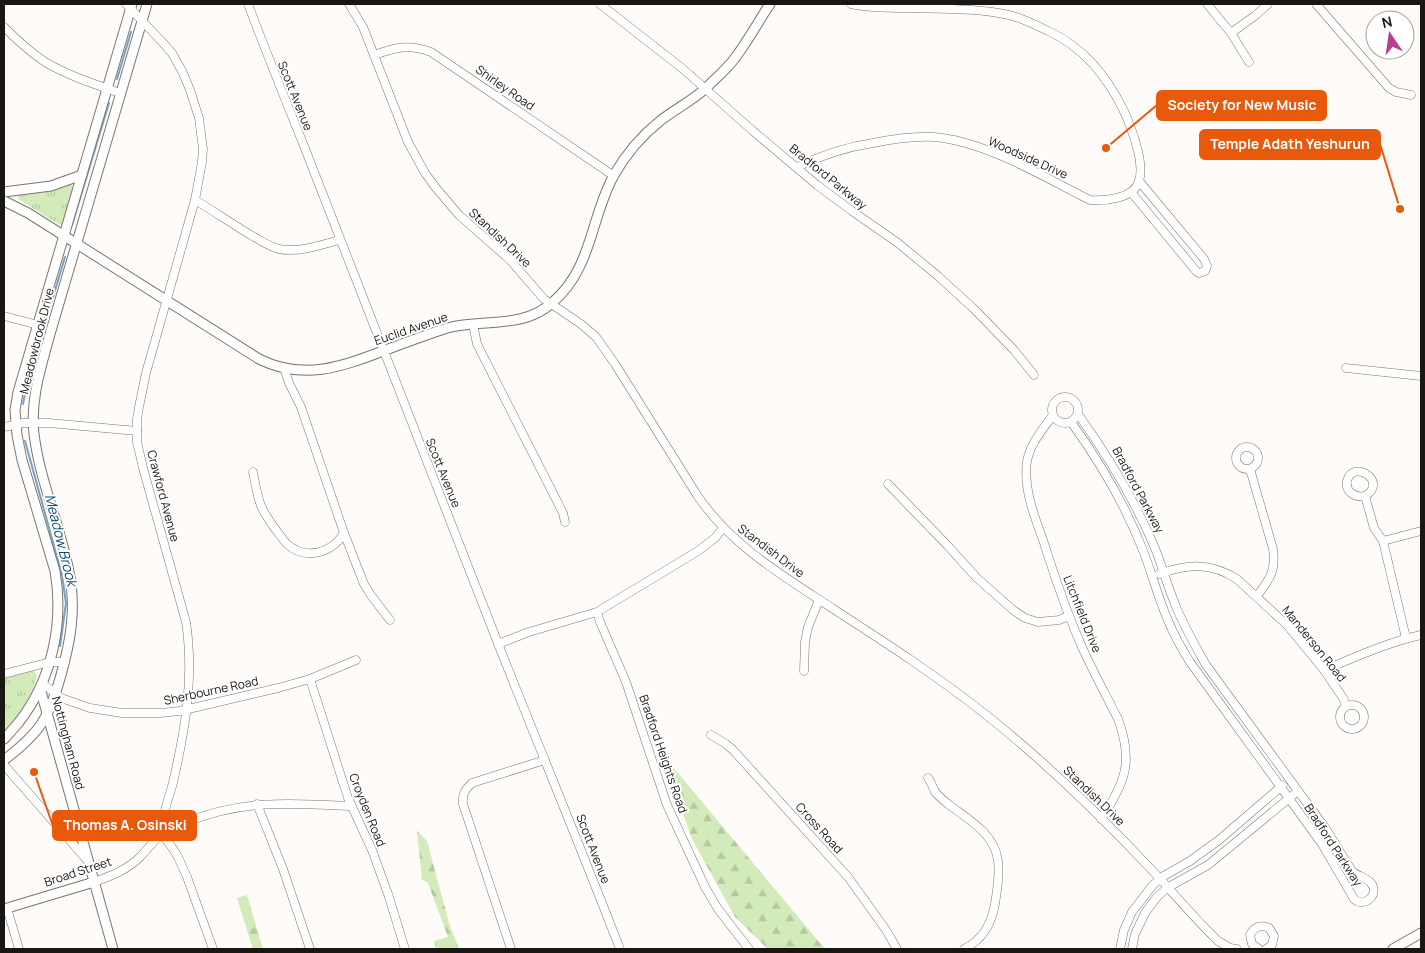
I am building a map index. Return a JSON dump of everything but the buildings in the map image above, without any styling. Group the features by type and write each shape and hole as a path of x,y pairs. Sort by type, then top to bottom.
{"street":[{"name":"Meadowbrook Drive","path":"4,760 36,733 48,714 65,662 72,624 71,579 43,477 36,446 33,414 37,383 147,4"},
{"name":"Scott Avenue","path":"248,4 498,644 620,949"},
{"name":"Standish Drive","path":"349,4 363,27 408,142 425,173 459,215 510,260 544,299 581,324 596,337 707,510 723,528 753,554 938,678 1025,747 1101,819 1218,941 1230,948 1237,949"},
{"name":"Bradford Parkway","path":"600,4 683,69 817,184 938,276 1014,350 1034,375"},
{"name":"Euclid Avenue","path":"4,201 28,213 259,359 276,366 299,370 336,368 449,328 473,324 499,323 525,318 551,304 569,285 582,264 608,188 625,157 640,138 660,121 705,89 726,69 736,57 770,4"},
{"path":"851,4 871,7 953,9 1011,15 1050,31 1082,54 1108,84 1133,131 1140,168 1139,181 1130,192 1196,271 1200,273 1205,271 1207,266 1204,258 1139,181"},
{"path":"1207,4 1231,33 1249,62"},
{"path":"1231,33 1268,4"},
{"path":"1315,4 1389,88 1396,92 1411,95"},
{"name":"Meadowbrook Drive","path":"4,740 20,722 41,685 50,662 58,622 58,590 55,571 22,460 15,410 18,392 107,88 129,5"},
{"name":"Crawford Avenue","path":"129,5 164,44 183,73 199,118 203,150 195,200 146,373 139,407 137,430 137,442 142,468 186,622 189,656 187,710 181,750 165,811 162,834"},
{"path":"4,27 19,42 45,62 82,80 120,93"},
{"name":"Shirley Road","path":"374,55 406,47 431,52 614,176"},
{"name":"Woodside Drive","path":"797,167 828,153 852,146 895,139 936,137 970,145 1011,160 1090,200 1102,201 1120,197 1130,192"},
{"path":"4,192 51,186 82,175"},
{"path":"195,200 231,224 270,246 280,249 318,246 339,240"},
{"path":"4,316 38,325"},
{"path":"473,324 477,344 563,513 565,522"},
{"path":"284,368 301,407 344,533 364,584 390,620"},
{"path":"1346,368 1421,376"},
{"name":"Bradford Parkway","path":"1053,415 1053,405 1058,399 1065,397 1075,401 1078,407 1078,414 1112,463 1140,515 1155,548 1175,606 1206,665 1326,829 1352,871 1358,876 1369,880 1374,887 1371,898 1356,902 1322,844 1190,662 1166,616 1153,577 1127,513 1086,443 1071,422"},
{"path":"1053,415 1055,419 1063,423 1071,422 1078,414"},
{"name":"Litchfield Drive","path":"1053,415 1031,450 1026,478 1029,500 1057,585 1082,647 1122,728 1126,770 1116,797 1101,819"},
{"path":"4,427 16,424 49,423 137,430"},
{"path":"1250,469 1274,560 1273,572 1269,581 1257,596"},
{"path":"253,472 261,506 280,536 296,551 305,554 321,552 333,546 344,533"},
{"path":"888,484 977,578 1019,614 1038,622 1059,620 1069,616"},
{"path":"1365,496 1374,528 1384,541 1406,638"},
{"path":"498,644 529,632 597,612 698,551 715,538 723,528"},
{"path":"1384,541 1421,531"},
{"name":"Manderson Road","path":"1153,577 1184,567 1199,566 1213,568 1237,579 1287,625 1324,670 1343,698 1346,706"},
{"path":"804,671 805,642 808,627 819,600"},
{"name":"Bradford Heights Road","path":"597,612 626,682 671,813 705,887 718,909 749,949"},
{"path":"1324,670 1364,653 1406,638 1421,635"},
{"name":"Sherbourne Road","path":"41,685 67,701 83,706 122,713 160,713 187,710 278,688 310,679 356,660"},
{"path":"4,674 50,662 65,662"},
{"name":"Croyden Road","path":"310,679 351,806 372,850 405,949"},
{"name":"Nottingham Road","path":"41,685 87,860 113,949"},
{"name":"Cross Road","path":"711,735 733,750 848,877 886,930 897,949"},
{"path":"511,949 463,797 465,790 472,783 545,760"},
{"path":"4,765 87,860"},
{"path":"928,778 936,792 946,802 980,828 989,838 996,852 998,862 997,889 992,918 984,933 974,944 964,949"},
{"path":"1120,949 1124,930 1132,912 1159,879 1190,862 1290,780"},
{"path":"1132,949 1135,934 1145,913 1157,897 1167,888 1208,865 1298,791"},
{"name":"Broad Street","path":"5,908 114,876 130,866 162,834 208,814 257,804 297,803 351,806"},
{"path":"257,804 283,869 310,949"},
{"path":"162,834 177,855 187,877 213,949"},
{"path":"5,908 19,949"},
{"path":"1242,949 1255,947 1250,935 1256,928 1265,926 1272,931 1274,936 1272,945 1266,949"},
{"path":"1393,949 1421,933"}],"green space":[{"path":"71,184 73,188 63,223 60,225 18,199 19,194"},
{"path":"32,670 37,676 31,695 21,713 4,732 4,677"},
{"path":"654,734 662,745 667,760 825,949 768,949 735,917 692,839"},
{"path":"417,831 427,841 449,923 459,949 430,949 436,948 434,941 448,937 428,883 422,880"},
{"path":"247,895 263,949 253,949 237,898"}],"waterway":[{"name":"Meadow Brook","path":"117,79 131,32"},
{"name":"Meadow Brook","path":"72,225 109,103"},
{"name":"Meadow Brook","path":"23,404 26,388 65,257"},
{"name":"Meadow Brook","path":"25,441 62,575 66,603 60,646"}],"place":[{"name":"Society for New Music","path":"1106,148"},
{"name":"Temple Adath Yeshurun","path":"1400,209"},
{"name":"Thomas A. Osinski","path":"34,772"}]}
